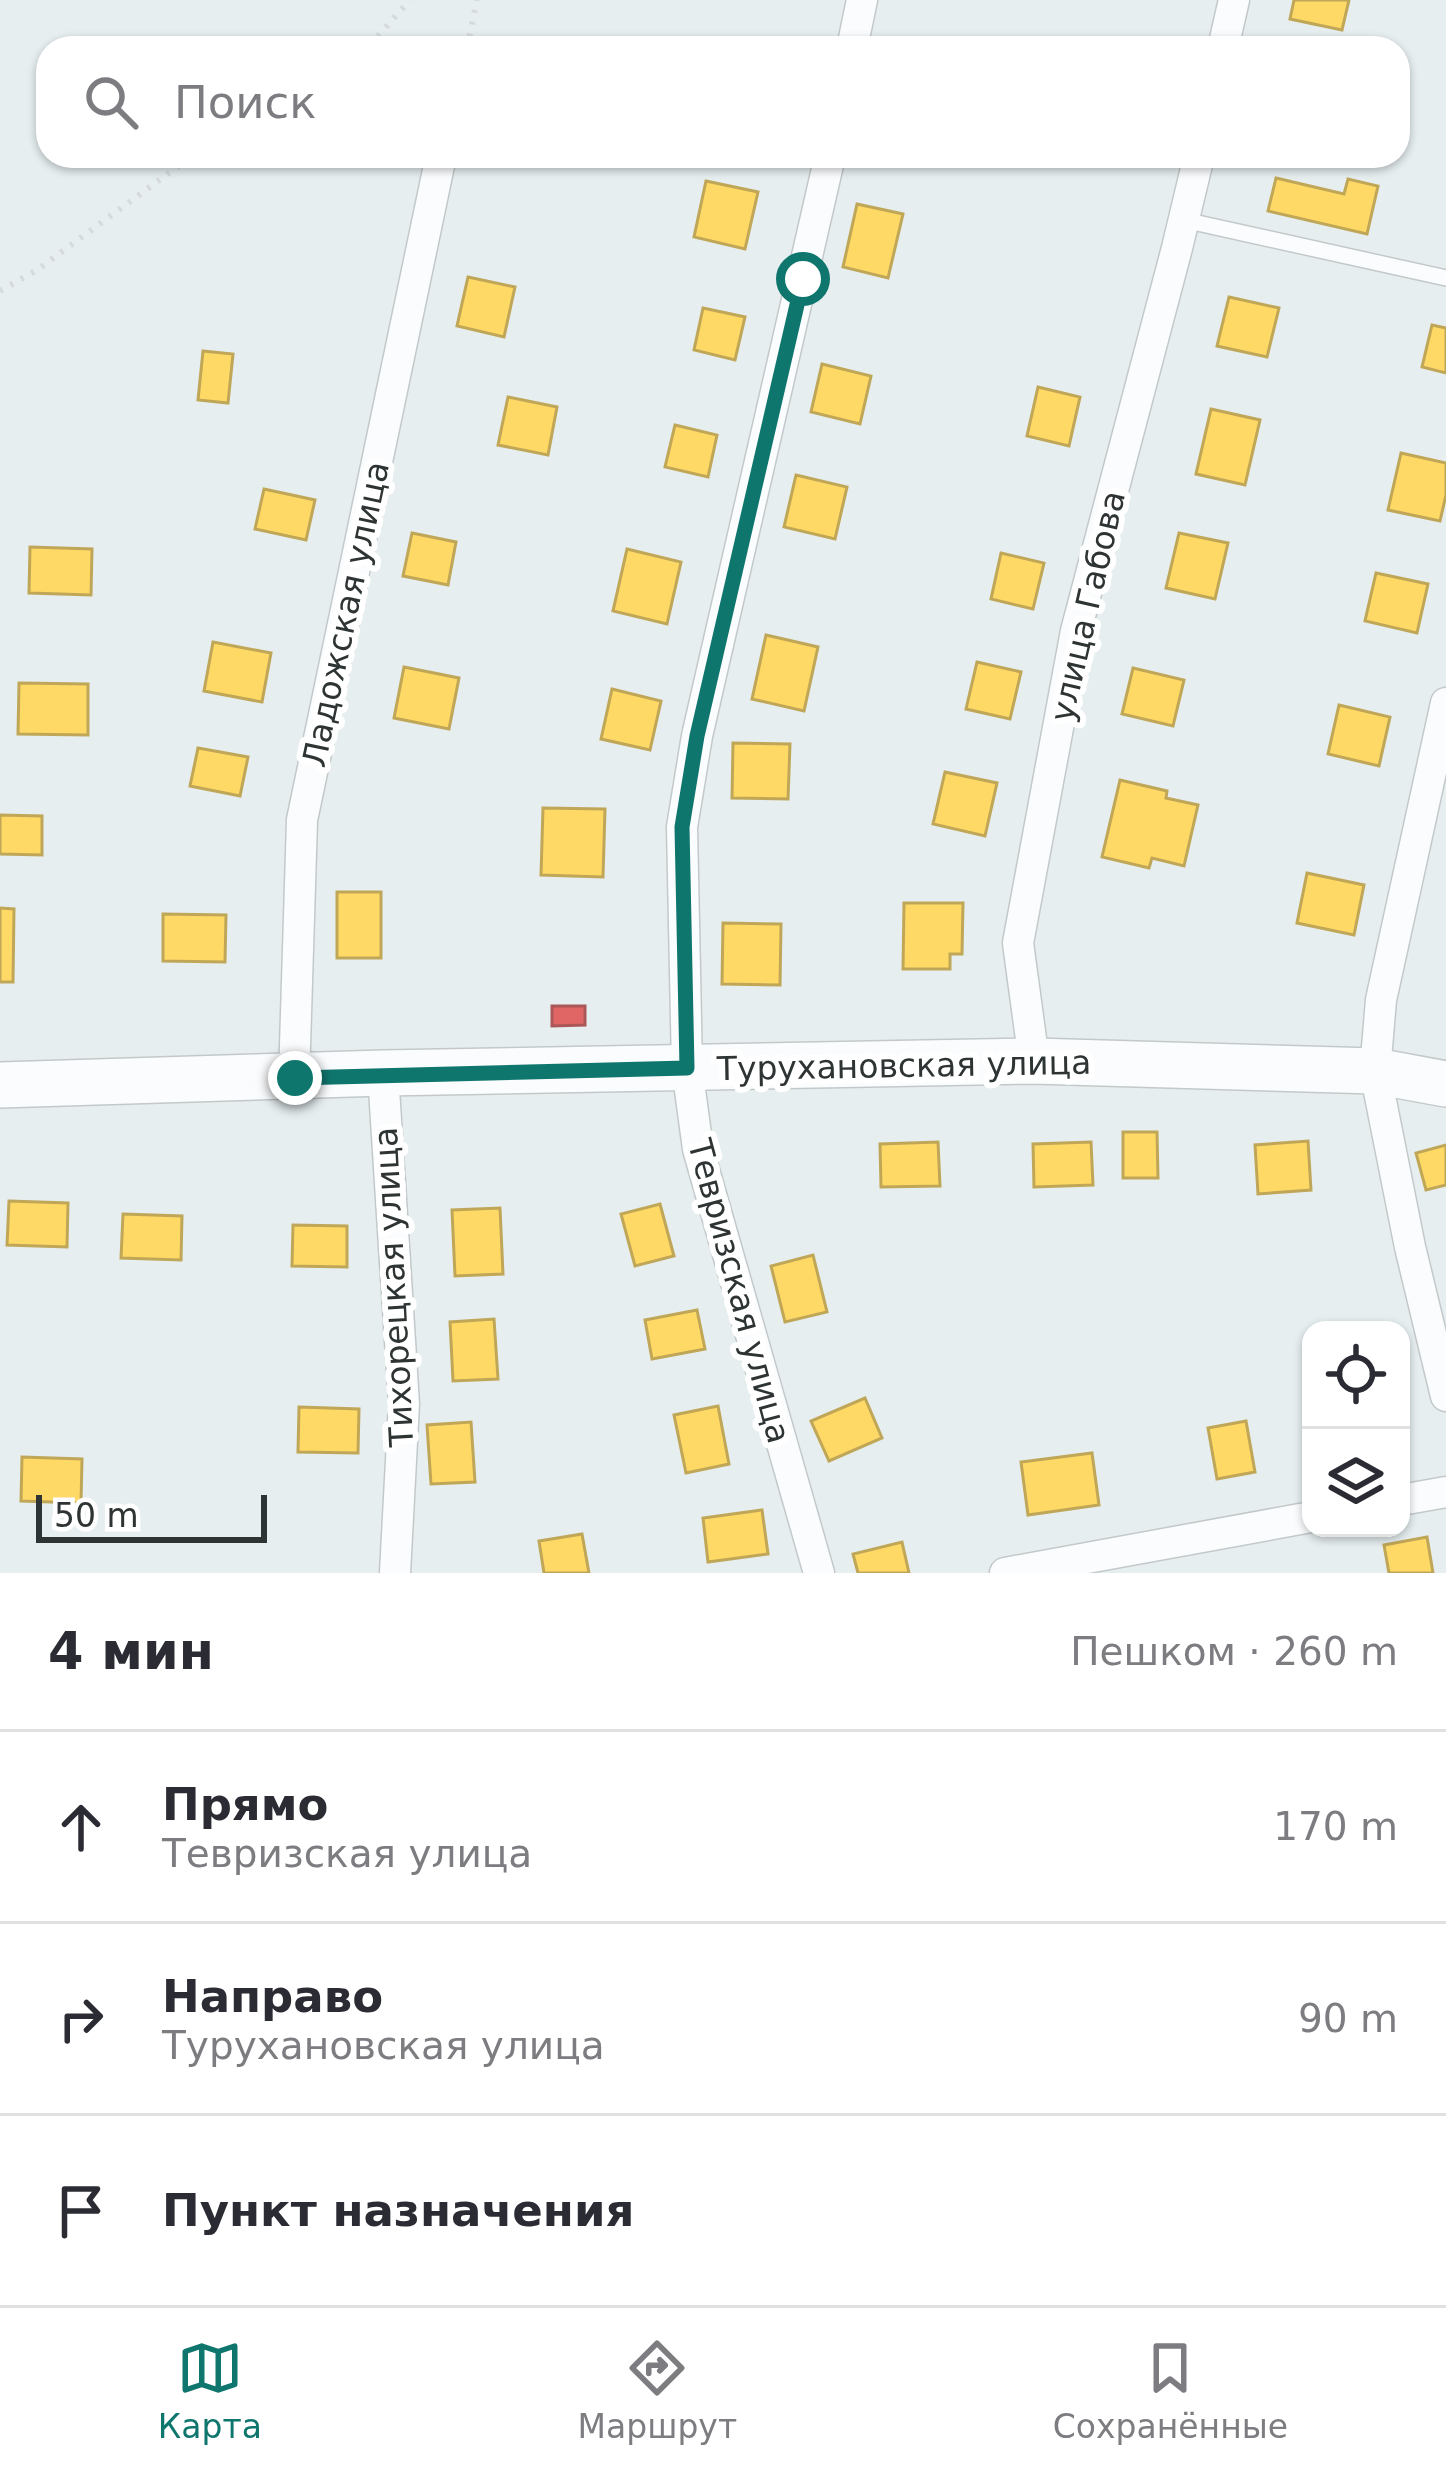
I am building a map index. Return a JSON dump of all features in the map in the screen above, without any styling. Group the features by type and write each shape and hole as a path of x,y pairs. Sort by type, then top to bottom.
{"street":[{"path":"854,36 862,0"},
{"path":"1226,36 1234,0"},
{"name":"Ладожская улица","path":"295,1078 302,820 438,168"},
{"name":"Тевризская улица","path":"819,1573 698,1149 687,1068 682,827 697,736 827,168"},
{"name":"улица Габова","path":"1034,1061 1018,943 1076,631 1195,168"},
{"path":"1446,703 1381,1000 1375,1071 1446,1396"},
{"name":"Турухановская улица","path":"0,1084 1034,1061 1375,1071 1446,1084"},
{"name":"Тихорецкая улица","path":"383,1073 404,1404 395,1573"},
{"path":"1410,1498 1446,1492"},
{"path":"1005,1573 1302,1519"}],"lane":[{"path":"1184,220 1446,278"}],"path":[{"path":"378,36 410,0"},
{"path":"470,36 477,0"},
{"path":"0,291 37,270 176,168"}],"building: Жильё":[{"path":"1294,0 1349,0 1342,30 1290,19"},
{"path":"1276,178 1344,194 1348,179 1378,186 1367,234 1268,211"},
{"path":"706,181 758,192 745,249 694,237"},
{"path":"857,204 903,214 888,278 843,267"},
{"path":"468,277 515,287 504,337 457,326"},
{"path":"1229,297 1279,308 1267,357 1217,346"},
{"path":"703,308 745,317 735,360 694,350"},
{"path":"1432,325 1446,328 1446,373 1422,367"},
{"path":"203,351 233,354 228,403 198,400"},
{"path":"822,364 871,376 860,424 811,412"},
{"path":"1038,387 1080,397 1069,446 1027,436"},
{"path":"508,397 557,407 548,455 498,445"},
{"path":"1211,409 1260,420 1245,485 1196,474"},
{"path":"675,425 717,435 708,477 665,467"},
{"path":"1401,453 1446,463 1440,521 1388,510"},
{"path":"796,475 847,487 835,539 784,527"},
{"path":"264,489 315,500 306,540 255,529"},
{"path":"412,533 456,542 448,585 403,576"},
{"path":"1179,533 1228,543 1215,599 1166,588"},
{"path":"30,547 92,549 91,595 29,593"},
{"path":"627,549 681,562 667,624 613,611"},
{"path":"1001,553 1044,563 1033,609 991,599"},
{"path":"1376,573 1428,584 1417,633 1365,621"},
{"path":"766,635 818,647 804,711 752,699"},
{"path":"213,642 271,653 262,702 204,691"},
{"path":"977,662 1021,672 1010,719 966,709"},
{"path":"404,667 459,678 449,729 394,718"},
{"path":"1133,668 1184,680 1173,726 1122,714"},
{"path":"19,683 88,684 88,735 18,734"},
{"path":"612,689 661,701 650,750 601,739"},
{"path":"1339,705 1390,717 1379,766 1328,754"},
{"path":"733,743 790,744 788,799 732,798"},
{"path":"198,748 248,757 240,796 190,786"},
{"path":"945,772 997,783 985,836 933,824"},
{"path":"1120,780 1167,791 1166,798 1198,805 1184,866 1152,858 1149,868 1102,857"},
{"path":"543,808 605,809 603,877 541,875"},
{"path":"0,815 42,816 42,855 0,854"},
{"path":"1307,873 1364,885 1354,935 1297,923"},
{"path":"337,892 381,892 381,958 337,958"},
{"path":"904,903 963,903 962,954 950,954 950,969 903,969"},
{"path":"0,908 14,909 13,982 0,982"},
{"path":"163,914 226,915 225,962 163,961"},
{"path":"723,923 781,924 780,985 722,984"},
{"path":"1123,1132 1157,1132 1158,1178 1123,1178"},
{"path":"1308,1141 1311,1190 1258,1194 1255,1145"},
{"path":"938,1142 940,1186 881,1187 880,1144"},
{"path":"1091,1142 1093,1185 1034,1187 1033,1144"},
{"path":"1446,1145 1446,1185 1426,1190 1416,1153"},
{"path":"9,1201 68,1203 67,1247 7,1245"},
{"path":"660,1204 674,1256 635,1266 621,1214"},
{"path":"500,1208 503,1274 455,1276 452,1210"},
{"path":"123,1214 182,1216 181,1260 121,1258"},
{"path":"293,1225 347,1226 347,1267 292,1266"},
{"path":"813,1255 827,1312 785,1322 771,1266"},
{"path":"697,1310 705,1349 652,1359 645,1320"},
{"path":"494,1319 498,1379 453,1381 450,1322"},
{"path":"865,1398 882,1438 829,1461 811,1421"},
{"path":"718,1406 729,1464 686,1473 674,1415"},
{"path":"299,1407 359,1409 358,1453 298,1452"},
{"path":"1246,1421 1255,1472 1217,1479 1208,1428"},
{"path":"471,1422 475,1482 431,1484 427,1425"},
{"path":"1092,1453 1099,1505 1028,1515 1021,1462"},
{"path":"22,1457 82,1459 81,1503 21,1501"},
{"path":"762,1510 768,1554 708,1562 703,1518"},
{"path":"582,1534 589,1573 544,1573 539,1541"},
{"path":"1427,1537 1433,1573 1389,1573 1384,1545"},
{"path":"902,1542 909,1573 858,1573 853,1554"}],"building: Торговля":[{"path":"552,1006 585,1006 585,1025 552,1026"}],"route":[{"path":"295,1078 687,1068 682,827 697,736 803,279"}]}
